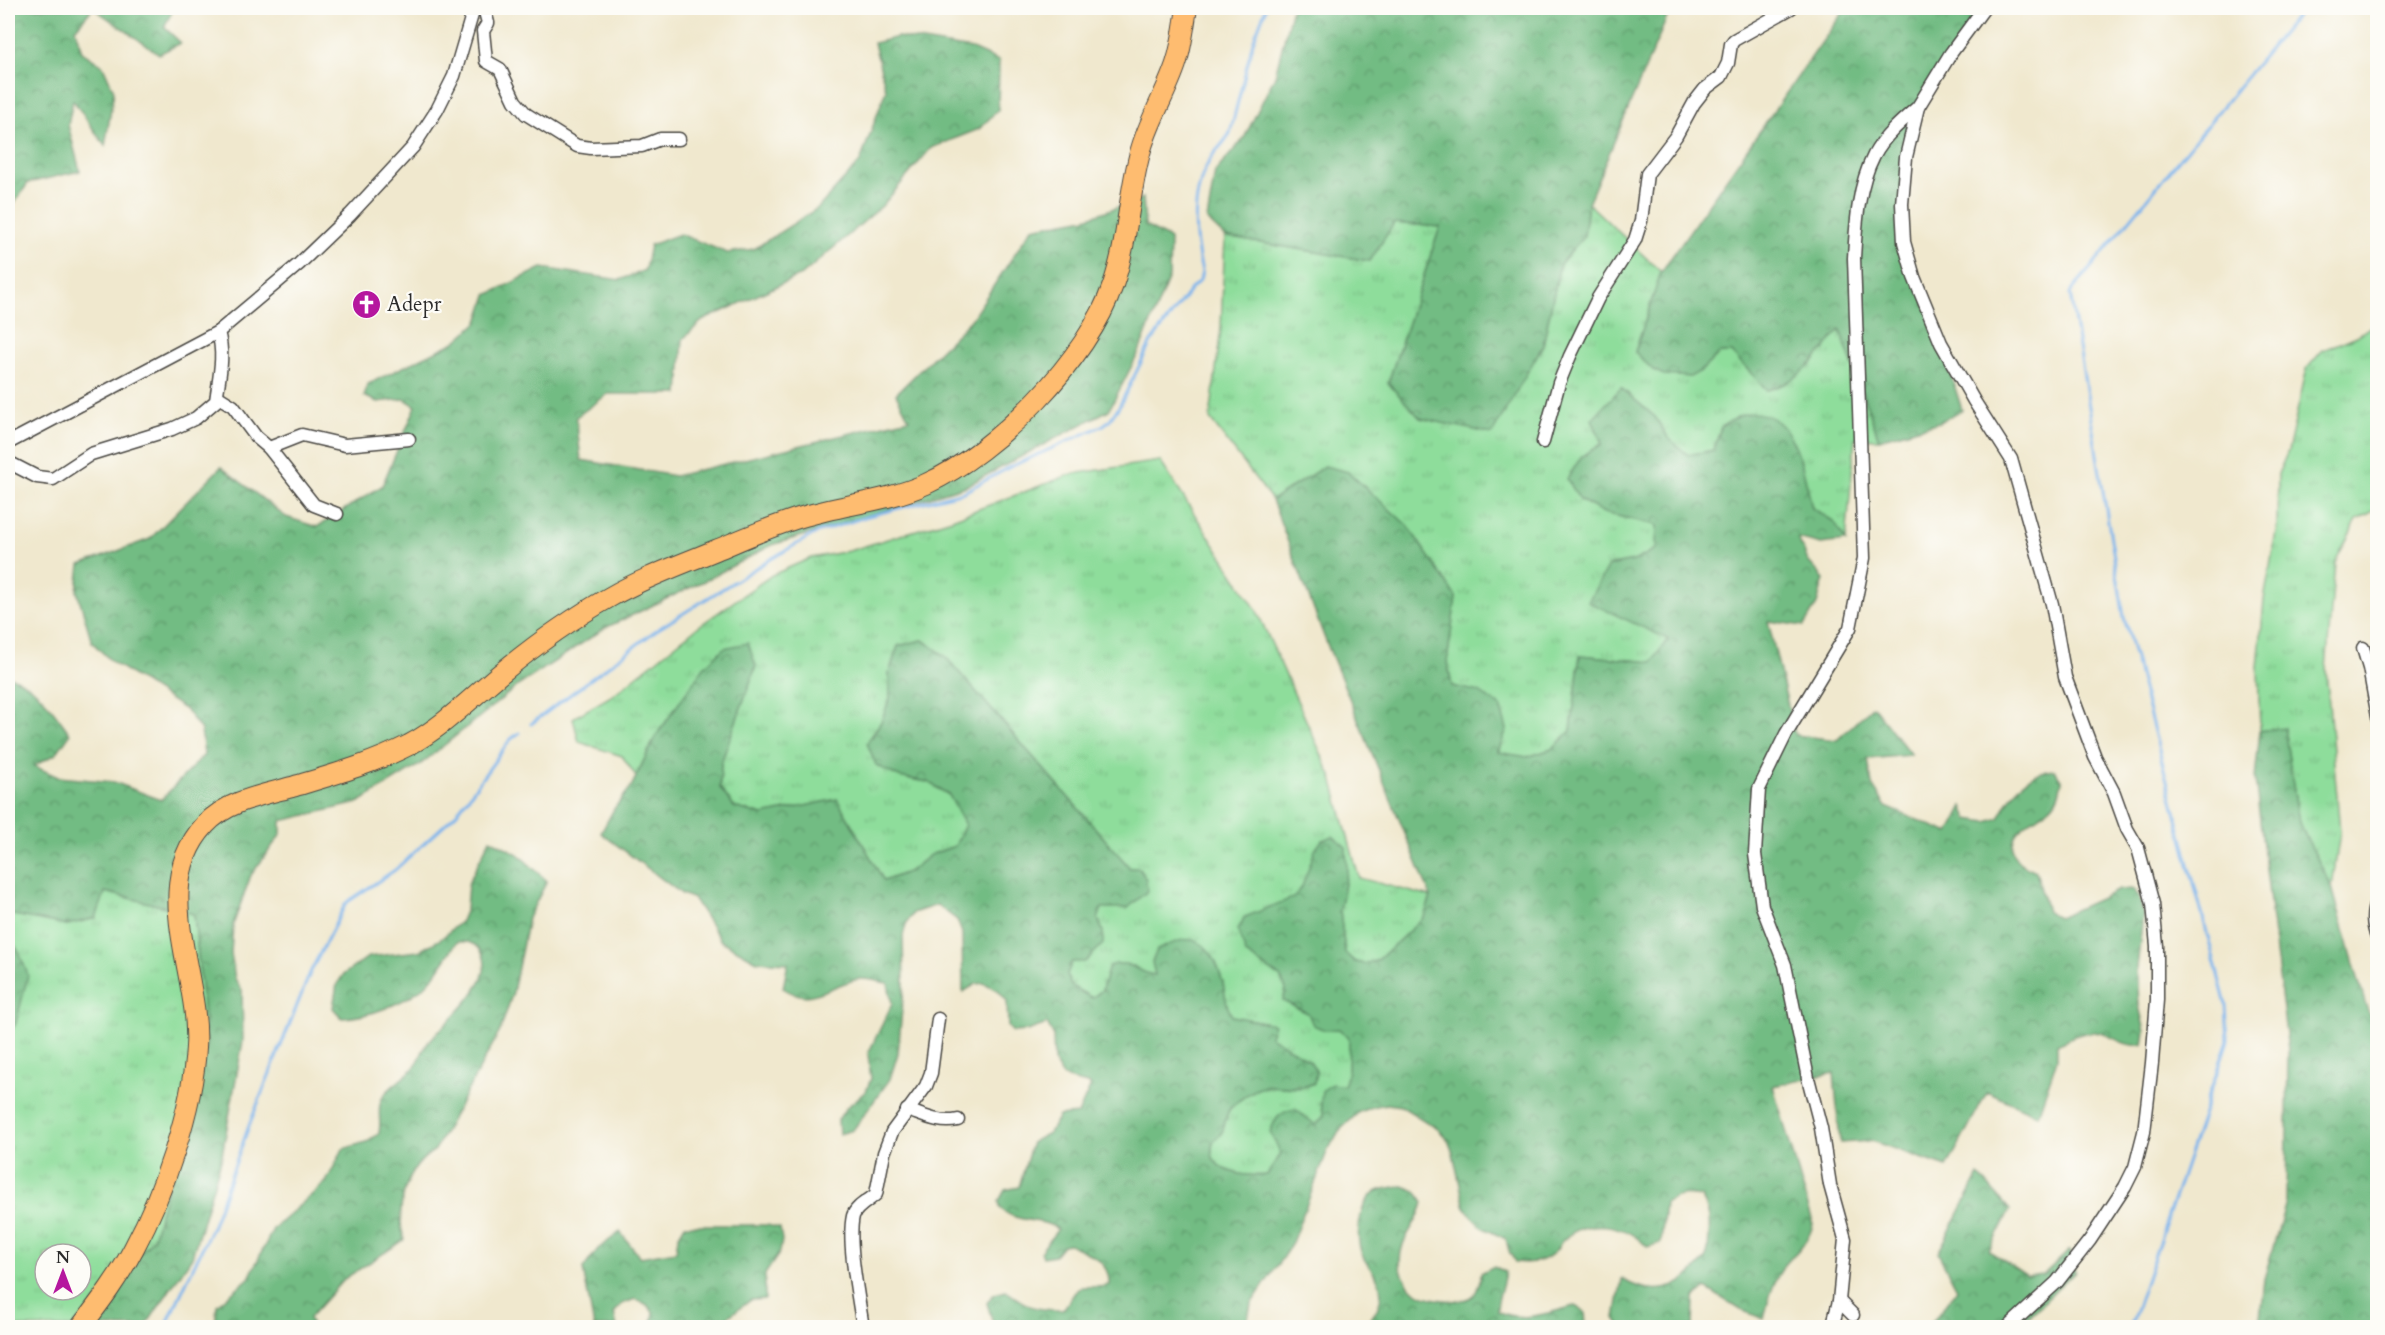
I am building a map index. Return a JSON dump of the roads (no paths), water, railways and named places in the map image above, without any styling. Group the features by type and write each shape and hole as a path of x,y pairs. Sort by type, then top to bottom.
{"highway":[{"path":"80,1328 105,1295 135,1247 167,1172 188,1101 196,1046 193,991 178,916 178,887 187,850 205,825 222,811 249,798 383,759 427,735 456,714 499,675 559,627 610,596 772,526 925,485 985,447 1015,421 1060,373 1083,345 1102,314 1121,258 1141,149 1177,61 1187,8"}],"street":[{"path":"8,443 218,332 299,264 350,215 413,147 437,110 454,76 474,8"},
{"path":"484,8 488,22 483,31 486,61 500,69 515,101 526,114 577,146 591,148 642,146 660,139 679,139"},
{"path":"1543,442 1559,383 1570,356 1598,298 1635,240 1641,221 1647,174 1676,136 1694,103 1705,89 1721,77 1728,63 1731,44 1734,40 1791,8"},
{"path":"1832,1328 1839,1301 1844,1228 1830,1185 1821,1128 1808,1078 1785,965 1762,906 1755,854 1759,789 1786,734 1850,628 1864,558 1854,258 1856,221 1863,186 1875,154 1893,130 1918,107 1984,8"},
{"path":"1918,107 1906,156 1902,204 1904,242 1914,277 1941,343 2011,459 2052,604 2065,677 2095,757 2114,793 2127,829 2138,848 2151,895 2156,934 2157,1000 2152,1063 2144,1132 2134,1167 2125,1187 2090,1240 2057,1282 2007,1328"},
{"path":"8,462 37,477 53,479 91,454 172,429 196,418 216,401 217,386 222,375 222,346 218,332"},
{"path":"217,396 233,406 256,437 270,448 314,505 337,514"},
{"path":"270,448 302,435 345,445 409,440"},
{"path":"2363,648 2378,717"},
{"path":"2378,898 2373,913 2373,925 2378,940"},
{"path":"863,1328 855,1271 853,1215 859,1206 876,1194 888,1143 907,1110 926,1086 931,1073 938,1019"},
{"path":"907,1110 934,1120 946,1122 958,1120"},
{"path":"1839,1301 1853,1315"}],"waterway":[{"path":"531,724 655,631 816,533 868,516 964,492 1010,467 1109,421 1120,405 1151,342 1200,280 1202,272 1195,228 1200,182 1213,155 1230,133 1253,42 1266,8"},
{"path":"2130,1328 2228,1040 2226,1005 2124,617 2070,293 2303,8"},
{"path":"165,1328 213,1225 250,1123 310,973 346,903 395,870 456,814 510,740 519,733"}],"place":[{"name":"Adepr","path":"366,304"}]}
